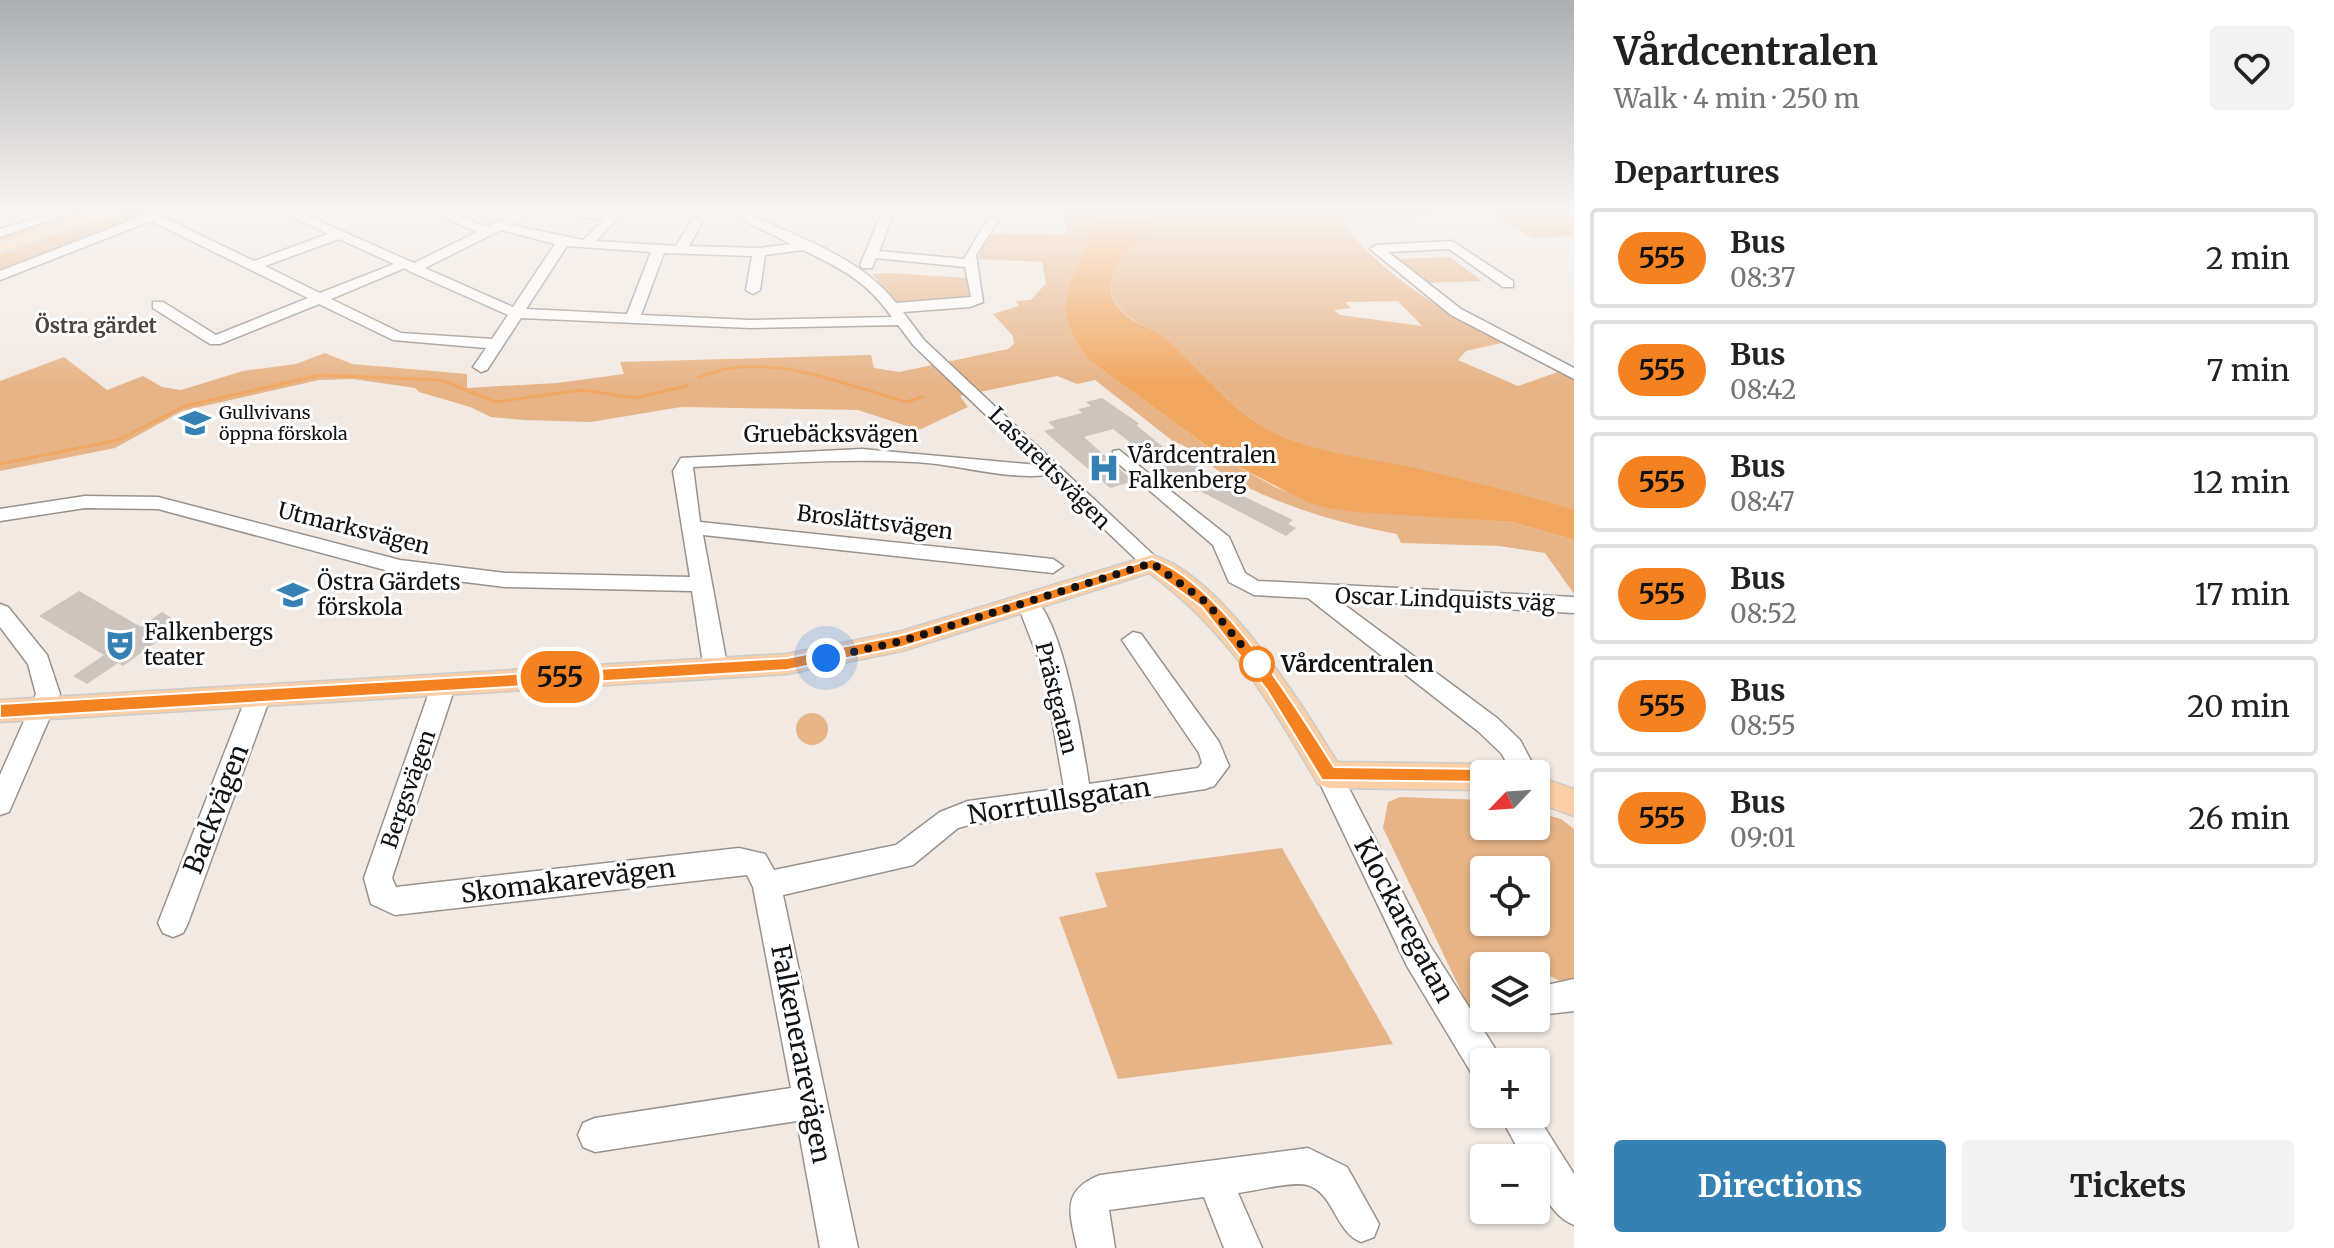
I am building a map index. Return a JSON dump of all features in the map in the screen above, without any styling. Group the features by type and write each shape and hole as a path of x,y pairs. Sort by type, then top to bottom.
{"main road":[{"path":"0,711 787,664 859,651 1028,603 1152,563"},
{"name":"Lasarettsvägen","path":"1152,563 1207,603 1273,686 1329,775"},
{"path":"1329,775 1470,777"},
{"path":"1550,794 1574,803"}],"street":[{"path":"0,276 20,268"},
{"path":"253,268 407,340 493,344"},
{"path":"158,305 215,341 403,268"},
{"path":"414,268 515,313 631,321 750,324 896,315 970,303 978,299 971,268"},
{"path":"481,367 493,344 545,268"},
{"path":"631,321 636,299 650,268"},
{"path":"753,290 756,268"},
{"name":"Lasarettsvägen","path":"851,268 876,286 896,315 938,362 1054,469 1109,526 1152,563"},
{"path":"855,270 860,268"},
{"path":"1400,268 1456,312 1574,374"},
{"path":"1485,268 1508,284"},
{"name":"Gruebäcksvägen","path":"691,527 683,466 702,460 885,455 1026,472 1054,469"},
{"name":"Oscar Lindquists väg","path":"1119,455 1222,542 1236,577 1245,584 1315,594 1574,605"},
{"name":"Utmarksvägen","path":"0,515 85,502 158,503 187,508 400,567 505,580 701,584"},
{"path":"691,527 716,670"},
{"name":"Broslättsvägen","path":"691,527 1053,566"},
{"path":"1315,594 1488,725 1511,747 1518,760"},
{"name":"Prästgatan","path":"1028,603 1049,655 1067,721 1078,796"},
{"path":"0,612 39,661 47,681 45,707 0,804"},
{"name":"Norrtullsgatan","path":"761,874 903,856 949,820 968,813 1205,778 1213,774 1216,766 1210,749 1133,640"},
{"name":"Bergsvägen","path":"381,895 378,878 444,684"},
{"name":"Backvägen","path":"173,923 259,695"},
{"name":"Klockaregatan","path":"1329,775 1418,955 1475,1048"},
{"name":"Skomakarevägen","path":"381,895 395,901 739,861 761,874"},
{"name":"Falkenerarevägen","path":"761,874 812,1102 839,1248"},
{"path":"595,1135 812,1102"},
{"path":"1525,1128 1574,1207"},
{"path":"1096,1248 1087,1219 1087,1206 1093,1197 1213,1177 1308,1166 1320,1170 1345,1194 1361,1224"},
{"path":"1213,1177 1243,1248"}],"shaded area":[{"path":"1043,268 1076,268 1066,303 1068,321 1075,340 1090,361 1229,462 1275,487 1330,509 1512,522 1574,540 1574,594 1545,553 1499,546 1401,543 1397,534 1332,519 1271,498 1231,479 1174,442 1095,380 1077,384 1057,376 960,396 968,407 919,430 858,410 681,407 591,422 523,420 491,417 415,388 353,379 319,380 182,411 115,448 0,471 0,381 64,357 107,390 143,376 162,387 181,390 243,371 296,364 325,353 352,364 467,374 467,388 557,383 624,374 620,362 871,355 874,368 899,372 1008,349 1014,344 1013,336 993,314 1019,306 1016,301 1031,300 1046,283"},
{"path":"1076,268 1116,268 1111,284 1112,296 1118,307 1131,319 1163,336 1242,412 1273,432 1325,450 1435,473 1574,509 1574,540 1512,522 1368,513 1330,509 1305,501 1229,462 1090,361 1075,340 1068,321 1066,303"},
{"path":"1116,268 1386,268 1448,312 1574,377 1574,509 1440,474 1327,451 1273,432 1242,412 1163,336 1132,319 1119,307 1112,296","holes":["1398,301 1422,326 1340,315 1334,310 1351,308 1345,302","1501,343 1557,371 1518,386 1458,360 1466,351"]},
{"path":"1404,268 1465,268 1482,281 1421,283"},
{"path":"872,274 966,278 970,300 898,303"},
{"path":"812,713 823,718 828,729 823,740 812,745 801,740 796,729 801,718"},
{"path":"1400,797 1470,800 1470,840 1550,840 1550,816 1561,819 1574,829 1574,982 1564,983 1550,976 1550,952 1470,952 1470,1010 1383,828 1388,802"},
{"path":"1282,848 1393,1044 1118,1079 1059,917 1107,907 1095,873"}],"building":[{"name":"Vårdcentralen Falkenberg","path":"1102,398 1140,424 1136,425 1172,454 1181,459 1187,457 1238,497 1241,495 1293,520 1288,524 1296,528 1286,536 1200,491 1194,492 1113,429 1084,437 1133,481 1110,488 1044,431 1055,428 1048,422 1082,413 1078,409 1091,406 1086,402"},
{"name":"Falkenbergs teater","path":"79,591 141,627 162,612 178,622 162,633 166,635 123,666 118,663 87,684 73,676 104,655 39,616"}],"waterway":[{"path":"698,378 723,370 775,368 829,379 906,402 922,397"},
{"path":"0,464 118,440 185,406 320,375 441,380 496,402 582,390 635,398 687,386"}],"bus line":[{"name":"555","path":"0,711 787,664 902,641 1152,563 1207,603 1273,686 1329,775 1470,776"}],"place":[{"name":"Gullvivans öppna förskola","path":"195,423"},
{"name":"Vårdcentralen Falkenberg","path":"1104,468"},
{"name":"Östra Gärdets förskola","path":"293,595"},
{"name":"Falkenbergs teater","path":"120,645"},
{"name":"Vårdcentralen","path":"1257,664"}],"district":[{"name":"Östra gärdet","path":"96,326"}],"route":[{"path":"826,658 902,641 1152,563 1207,603 1257,664"}]}
